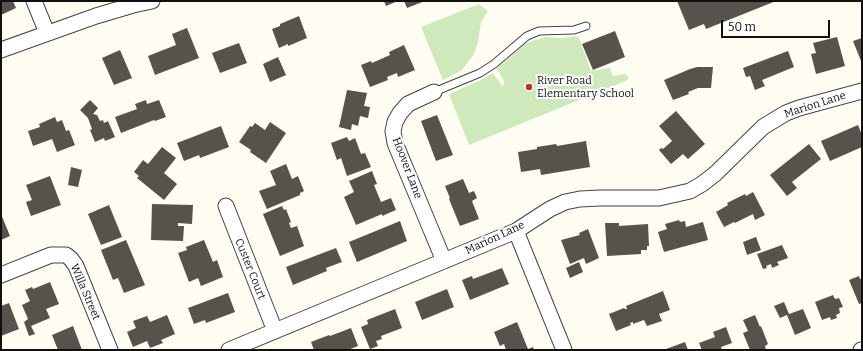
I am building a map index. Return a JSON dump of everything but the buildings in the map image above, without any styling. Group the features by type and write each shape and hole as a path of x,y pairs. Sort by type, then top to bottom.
{"street":[{"path":"34,1 47,33"},
{"path":"1,50 96,16 152,1"},
{"name":"Marion Lane","path":"228,350 516,231 550,209 565,202 580,199 600,198 659,198 690,191 715,174 763,127 786,113 862,91"},
{"name":"Hoover Lane","path":"434,92 408,104 400,113 395,122 393,131 395,143 444,261"},
{"name":"Custer Court","path":"226,206 275,331"},
{"path":"516,231 564,350"},
{"name":"Willa Street","path":"1,275 67,250 76,266 110,350"}],"lane":[{"path":"434,92 480,73 494,64 527,36 539,31 574,30 586,26"}],"green space":[{"path":"479,4 488,11 481,22 478,42 474,54 462,70 443,80 421,27"},
{"path":"576,36 579,38 591,71 610,68 613,76 625,74 628,76 628,80 469,145 449,94 493,73 503,87 504,81 497,69 525,44 546,37 562,38"}],"place":[{"name":"River Road Elementary School","path":"529,87"}]}
